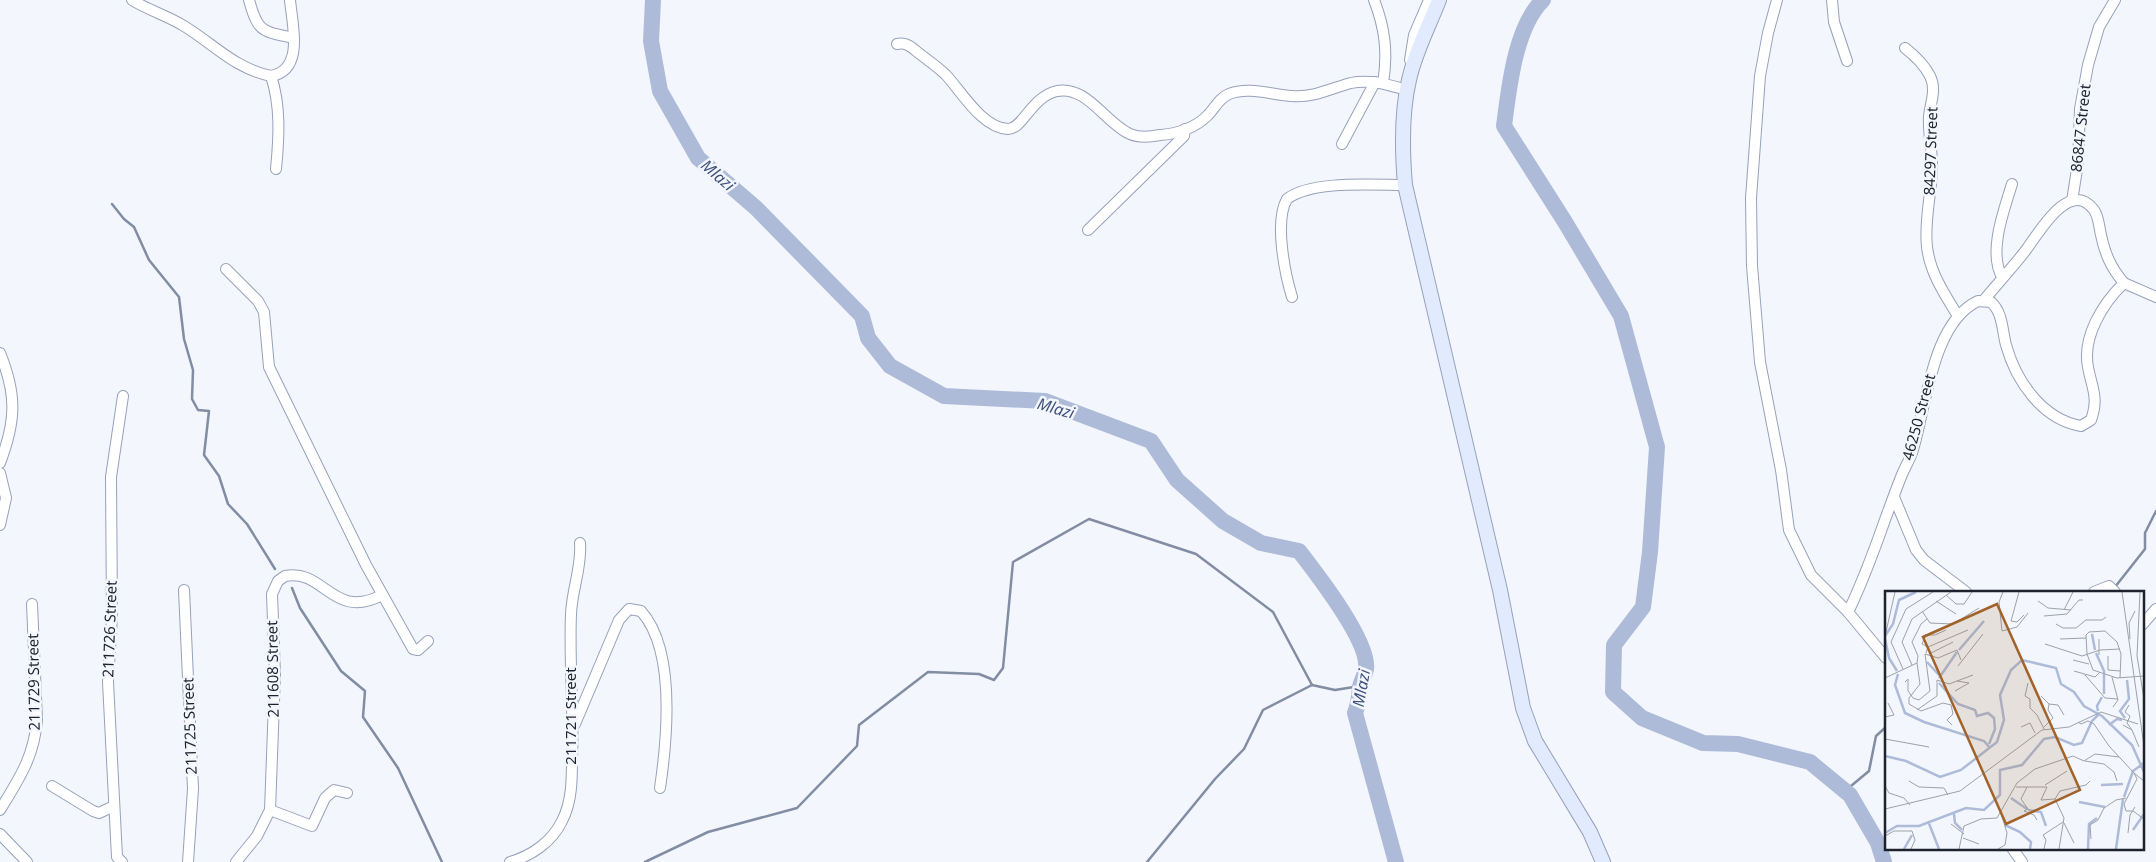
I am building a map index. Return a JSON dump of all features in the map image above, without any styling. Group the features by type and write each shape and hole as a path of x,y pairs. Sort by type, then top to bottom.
{"street":[{"path":"132,0 182,25 208,41 227,58 271,76 279,74 290,66 294,38 290,0"},
{"path":"249,0 259,28 294,38"},
{"path":"1342,144 1383,84 1386,42 1374,0"},
{"path":"1429,0 1414,35 1403,135 1405,185 1500,590 1523,708 1536,741 1590,832 1603,862"},
{"path":"1408,84 1439,0"},
{"path":"1777,0 1768,33 1760,76 1751,198 1757,341 1781,470 1789,530 1811,575 1848,612 1885,657"},
{"path":"1832,0 1834,22 1847,61"},
{"name":"86847 Street","path":"2072,201 2078,163 2080,109 2088,66 2099,28 2115,0"},
{"path":"897,44 909,44 952,82 968,104 999,127 1006,129 1016,127 1034,103 1057,91 1066,91 1080,96 1098,108 1129,134 1136,136 1158,136 1185,129 1207,116 1218,102 1228,95 1238,92 1303,96 1352,83 1408,84"},
{"name":"84297 Street","path":"1905,48 1913,54 1930,75 1934,86 1929,115 1932,166 1926,230 1927,246 1929,262 1936,278 1958,316"},
{"path":"271,76 276,90 278,127 276,169"},
{"path":"1088,230 1184,136 1185,129"},
{"path":"2002,277 1997,264 1998,241 2012,184"},
{"path":"1292,297 1282,230 1282,213 1286,199 1300,192 1332,187 1405,185"},
{"path":"2124,284 2106,304 2090,339 2088,367 2096,396 2096,406 2091,420 2081,426 2061,420 2028,391 2012,362 1999,314 1990,302 1984,300 2026,250 2049,218 2058,208 2072,201 2087,204 2094,210 2111,268 2124,284 2156,297"},
{"path":"226,269 258,301 264,312 269,367 382,595 413,649 418,650 428,641"},
{"name":"46250 Street","path":"1848,612 1874,555 1911,454 1929,377 1958,316 1972,304 1984,300"},
{"path":"0,353 9,376 13,404 10,437 0,463"},
{"name":"211726 Street","path":"117,860 108,682 112,616 111,477 123,396"},
{"path":"0,473 6,498 0,525"},
{"path":"1894,497 1916,550 1924,560 1965,591"},
{"name":"211721 Street","path":"510,862 526,857 542,846 562,823 569,802 573,728 571,613 580,564 580,542"},
{"name":"211608 Street","path":"236,862 257,836 270,810 275,675 272,594 274,586 285,576 291,574 308,578 338,598 349,602 370,602 382,595"},
{"path":"2096,591 2109,586 2114,591"},
{"name":"211725 Street","path":"184,590 193,789 188,862"},
{"name":"211729 Street","path":"0,810 32,755 35,739 37,720 32,604"},
{"path":"573,728 619,620 629,609 641,611 655,633 661,656 668,709 660,788"},
{"path":"2144,623 2156,609"},
{"path":"52,786 99,813 114,806"},
{"path":"270,810 312,826 328,794 334,790 348,793"},
{"path":"0,834 27,862"},
{"path":"2014,850 2024,861"}],"waterway":[{"name":"Mlazi","path":"653,0 651,41 660,91 698,158 756,208 862,316 868,338 890,366 944,396 1045,401 1151,441 1177,480 1223,521 1261,543 1299,551 1340,608 1360,642 1365,657 1366,669 1355,713 1396,862"},
{"path":"1543,0 1533,12 1520,42 1511,77 1504,126 1565,222 1621,316 1657,447 1650,552 1643,607 1614,645 1613,692 1642,718 1703,743 1738,744 1810,762 1850,795 1878,843 1884,862"},
{"path":"112,204 124,219 134,227 149,260 179,297 184,339 193,370 192,399 198,410 209,411 204,455 219,476 228,504 247,524 275,569"},
{"path":"2115,587 2145,549 2145,533 2156,511"},
{"path":"645,862 708,832 797,808 857,746 859,725 928,672 979,674 994,680 1003,668 1013,562 1089,519 1196,554 1273,612 1312,685"},
{"path":"292,588 300,608 341,671 365,691 363,717 398,768 442,862"},
{"path":"1147,862 1215,779 1244,749 1263,710 1312,685 1335,690 1360,686"},
{"path":"1845,791 1869,771 1876,736 1885,728"}]}
